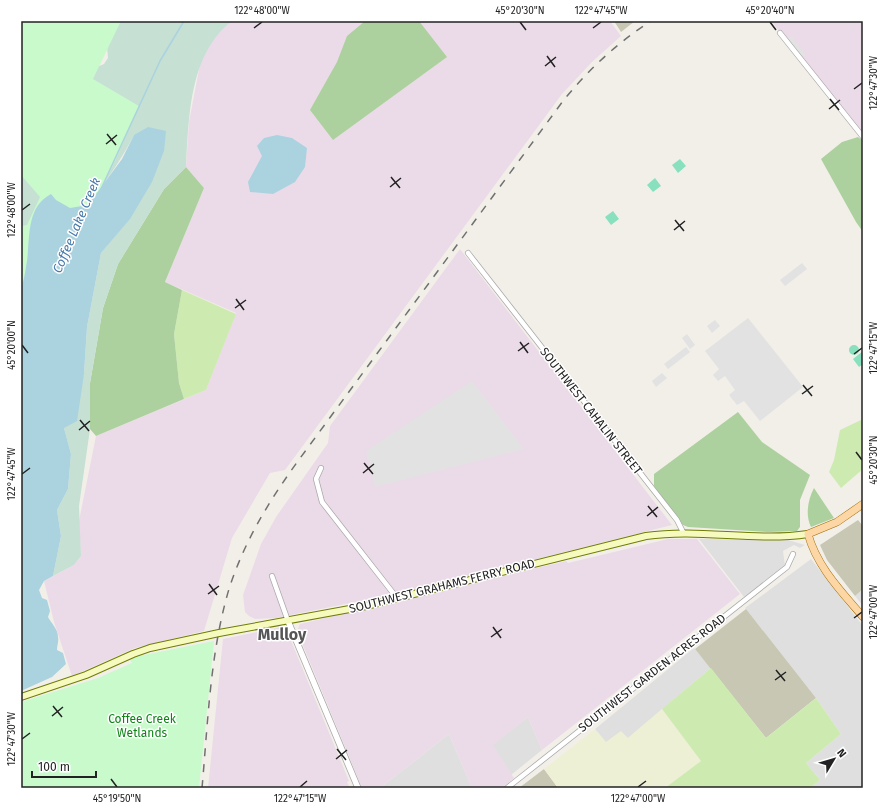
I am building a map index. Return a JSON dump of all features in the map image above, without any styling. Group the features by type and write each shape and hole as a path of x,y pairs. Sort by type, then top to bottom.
{"main road":[{"name":"SOUTHWEST GRAHAMS FERRY ROAD","path":"21,697 86,675 150,648 397,598 623,541 658,534 683,532 774,537 808,534 837,522 863,504"},
{"path":"808,534 813,550 821,565 863,617"}],"street":[{"path":"780,33 863,137"},
{"name":"SOUTHWEST CAHALIN STREET","path":"468,253 667,508 683,532"},
{"path":"321,468 316,479 322,502 397,598"},
{"name":"SOUTHWEST GARDEN ACRES ROAD","path":"507,788 787,567 793,554"},
{"path":"272,576 288,621 358,788"}],"shaded area":[{"path":"105,21 232,21 218,35 207,51 199,69 194,88 188,128 186,167 164,189 118,264 103,308 90,383 90,429 79,506 81,556 74,565 53,576 61,536 57,510 68,489 71,454 64,428 84,374 87,327 101,253 130,218 134,135 110,176 21,289 21,39 85,72 104,64 108,58"},
{"path":"232,21 610,21 621,36 592,62 562,94 285,470 270,473 232,538 204,631 135,648 72,676 54,622 44,581 74,565 81,556 79,521 96,436 206,390 236,313 165,282 204,188 186,167 189,122 200,64 209,45 223,28"},
{"path":"614,21 635,21 621,32"},
{"path":"771,21 863,21 863,133"},
{"path":"791,36 806,55 803,57 788,38"},
{"path":"460,249 672,525 405,592 276,618 255,619 249,616 245,612 243,595 261,544 276,517 328,443 330,426"},
{"path":"802,263 807,269 785,286 780,280"},
{"path":"748,318 803,387 760,421 744,401 737,405 729,395 735,390 725,376 718,381 713,375 719,369 705,351"},
{"path":"715,320 720,326 712,333 707,326"},
{"path":"687,334 695,345 690,349 682,338"},
{"path":"686,347 690,352 668,369 664,364"},
{"path":"662,373 667,378 656,387 652,381"},
{"path":"472,381 524,449 375,487 366,451"},
{"path":"858,520 863,526 863,589 855,596 827,560 820,545"},
{"path":"668,539 697,539 740,594 542,750 528,717 493,745 514,778 502,788 472,788 449,734 380,788 362,788 297,631 300,624 566,561 568,563"},
{"path":"699,539 788,540 805,545 800,548 794,545 783,551 785,566 744,597"},
{"path":"811,559 863,626 863,785 859,788 810,788 820,780 806,763 841,734 816,698 745,608"},
{"path":"863,589 863,606 855,596"},
{"path":"746,609 816,698 766,738 695,649"},
{"path":"282,627 287,631 349,781 347,782 350,788 208,788 223,639"},
{"path":"694,648 711,668 628,738 606,743 595,729"},
{"path":"662,709 701,761 665,788 558,788 544,769 595,729 606,742 621,731 628,738"},
{"path":"528,717 542,750 511,775 492,745"},
{"path":"449,734 472,788 380,788"},
{"path":"544,769 558,788 519,788"}],"green space":[{"path":"21,21 121,21 93,79 139,106 116,159 95,201 21,378 21,226 27,225 40,197 21,175"},
{"path":"365,21 419,21 447,57 333,140 310,110 337,62 347,36"},
{"path":"858,137 863,141 863,232 821,159 842,142"},
{"path":"680,159 686,166 678,173 672,165"},
{"path":"186,167 204,188 165,282 182,290 174,334 179,383 184,399 96,436 90,429 90,383 103,308 118,264 164,189"},
{"path":"655,178 661,186 653,192 647,185"},
{"path":"613,211 619,219 611,225 605,217"},
{"path":"182,290 236,314 206,390 184,399 179,383 174,334"},
{"path":"852,345 856,345 859,350 856,355 852,355 849,352 849,348"},
{"path":"863,351 863,364 859,367 853,359"},
{"path":"738,412 762,442 810,475 800,500 800,527 797,531 768,532 688,527 683,525 654,486 654,474"},
{"path":"863,419 863,469 841,488 829,472 834,460 840,430"},
{"path":"814,488 834,518 811,527 808,517 808,507"},
{"name":"Coffee Creek Wetlands","path":"214,641 199,788 21,788 21,702 98,678 132,663 129,658"},
{"path":"711,668 766,738 816,698 841,734 806,763 820,780 810,788 665,788 701,761 662,709"}],"water":[{"path":"148,127 166,131 164,151 152,182 130,219 101,253 87,327 84,374 77,421 64,428 71,454 68,489 57,510 61,536 53,576 44,581 39,590 42,598 47,600 50,611 48,617 58,634 57,650 63,653 66,664 52,677 21,691 21,289 26,270 30,227 36,208 42,200 51,194 56,200 70,208 88,205 122,159 134,135"},
{"path":"277,135 292,138 307,148 305,167 295,182 273,194 250,192 248,182 262,156 257,146 264,138"}],"waterway":[{"name":"Coffee Lake Creek","path":"101,189 160,61 184,21"}],"railway":[{"path":"202,788 211,688 223,613 235,572 258,522 298,461 563,101 604,58 626,38 651,21"}],"district":[{"name":"Mulloy","path":"282,634"}]}
